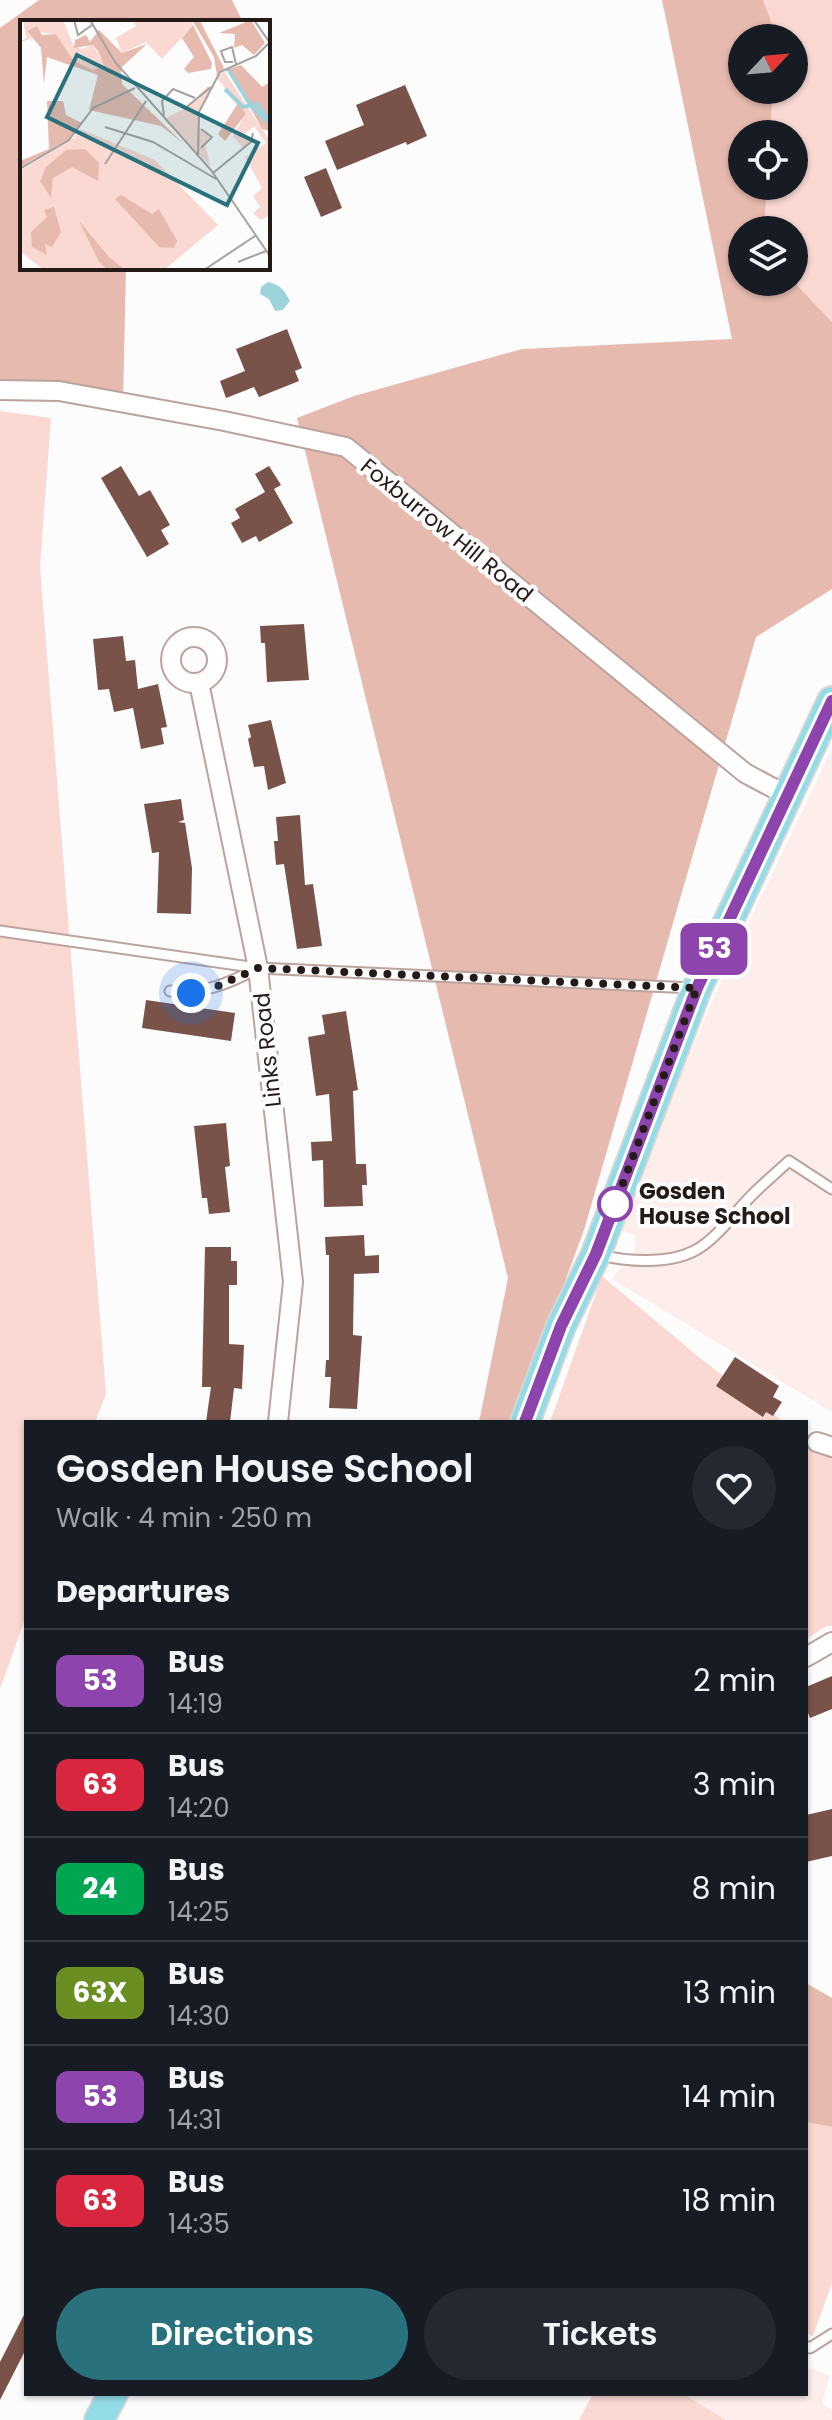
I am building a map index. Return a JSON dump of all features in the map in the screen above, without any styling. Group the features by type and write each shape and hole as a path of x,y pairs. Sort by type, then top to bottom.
{"main road":[{"path":"526,1420 561,1326 596,1254 697,988 832,701"},
{"path":"99,2420 112,2396"}],"street":[{"name":"Foxburrow Hill Road","path":"0,390 59,391 346,447 745,773 788,796"},
{"name":"Links Road","path":"199,683 258,968 293,1282 278,1420"},
{"path":"808,1656 832,1642"}],"lane":[{"path":"0,931 258,968 697,988"},
{"path":"170,991 207,991 258,968"},
{"path":"596,1254 625,1261 661,1259 693,1251 726,1224 789,1161 832,1189"},
{"path":"808,2347 832,2334"}],"shaded area":[{"path":"39,0 232,0 242,20 20,20 20,270 126,270 123,403 0,389 0,28"},
{"path":"662,0 763,0 772,24 728,24 728,104 772,104 771,120 728,120 728,200 766,200 765,216 728,216 728,296 807,296 832,322 832,589 756,637 584,1230 514,1420 479,1420 508,1278 297,418 354,396 522,349 732,339"},
{"path":"763,0 832,0 832,322 807,296 808,216 765,216 766,200 808,200 808,120 771,120 772,104 808,104 808,24 771,24"},
{"path":"0,411 51,418 40,567 106,1394 96,1420 24,1420 24,1622 0,1689"},
{"name":"Gosden House School","path":"832,749 832,1412 612,1279 620,1268 632,1266 636,1236 618,1229 672,1093 730,962"},
{"path":"602,1276 701,1359 781,1420 551,1420"},
{"path":"808,1440 832,1458 832,1626 808,1638"},
{"path":"808,1984 832,1998 832,2127 808,2122"},
{"path":"808,2122 832,2127 832,2283 813,2336 808,2334"},
{"path":"808,2367 830,2376 822,2403 832,2410 832,2420 579,2420 592,2396 808,2396"},
{"path":"592,2396 686,2396 726,2420 579,2420"}],"water":[{"path":"268,282 282,288 290,301 283,310 275,311 269,299 260,294 261,287"}],"building":[{"path":"405,85 427,136 337,170 325,141 364,125 356,105"},
{"path":"326,168 342,208 321,217 304,177"},
{"path":"287,329 302,368 295,371 299,381 259,397 254,387 226,398 220,381 245,371 236,349"},
{"path":"121,466 139,496 150,490 170,525 161,530 169,544 147,557 101,478"},
{"path":"269,466 281,485 274,489 293,523 259,542 256,536 242,543 231,523 240,518 235,509 265,492 255,474"},
{"path":"304,624 309,680 267,682 265,643 261,643 260,626"},
{"path":"123,636 126,661 135,660 138,689 158,684 167,727 161,728 164,744 141,749 133,708 114,712 109,689 98,690 93,639"},
{"path":"271,720 286,783 268,790 264,766 254,767 248,725"},
{"path":"181,799 184,820 178,822 185,823 192,868 191,914 157,913 159,852 152,853 144,804"},
{"path":"300,815 305,885 313,884 322,946 297,949 284,864 276,865 274,841 278,841 276,817"},
{"path":"146,1000 235,1013 231,1041 142,1028"},
{"path":"346,1011 358,1090 353,1091 356,1164 366,1164 367,1185 362,1185 363,1206 324,1207 323,1160 312,1161 311,1142 332,1141 329,1094 316,1096 308,1037 325,1034 322,1015"},
{"path":"226,1123 230,1166 225,1167 230,1212 209,1214 207,1198 202,1198 194,1126"},
{"path":"364,1235 365,1256 379,1255 379,1273 354,1274 353,1335 362,1336 357,1409 329,1408 331,1377 325,1377 326,1360 329,1360 329,1255 326,1255 325,1237"},
{"path":"205,1247 231,1247 231,1261 237,1261 237,1285 229,1285 229,1344 244,1345 242,1389 234,1388 230,1420 206,1420 211,1387 202,1387"},
{"path":"735,1357 779,1386 773,1397 782,1402 773,1416 766,1412 763,1417 716,1386"},
{"path":"832,1676 832,1709 810,1718 808,1686"},
{"path":"832,1809 832,1856 808,1862 808,1815"},
{"path":"24,2315 24,2353 0,2400 0,2362"}],"bus line":[{"name":"53","path":"526,1420 561,1326 596,1254 697,988 832,701"}],"place":[{"name":"Gosden House School","path":"615,1204"}],"route":[{"path":"191,993 207,991 258,968 697,988 615,1204"}]}
